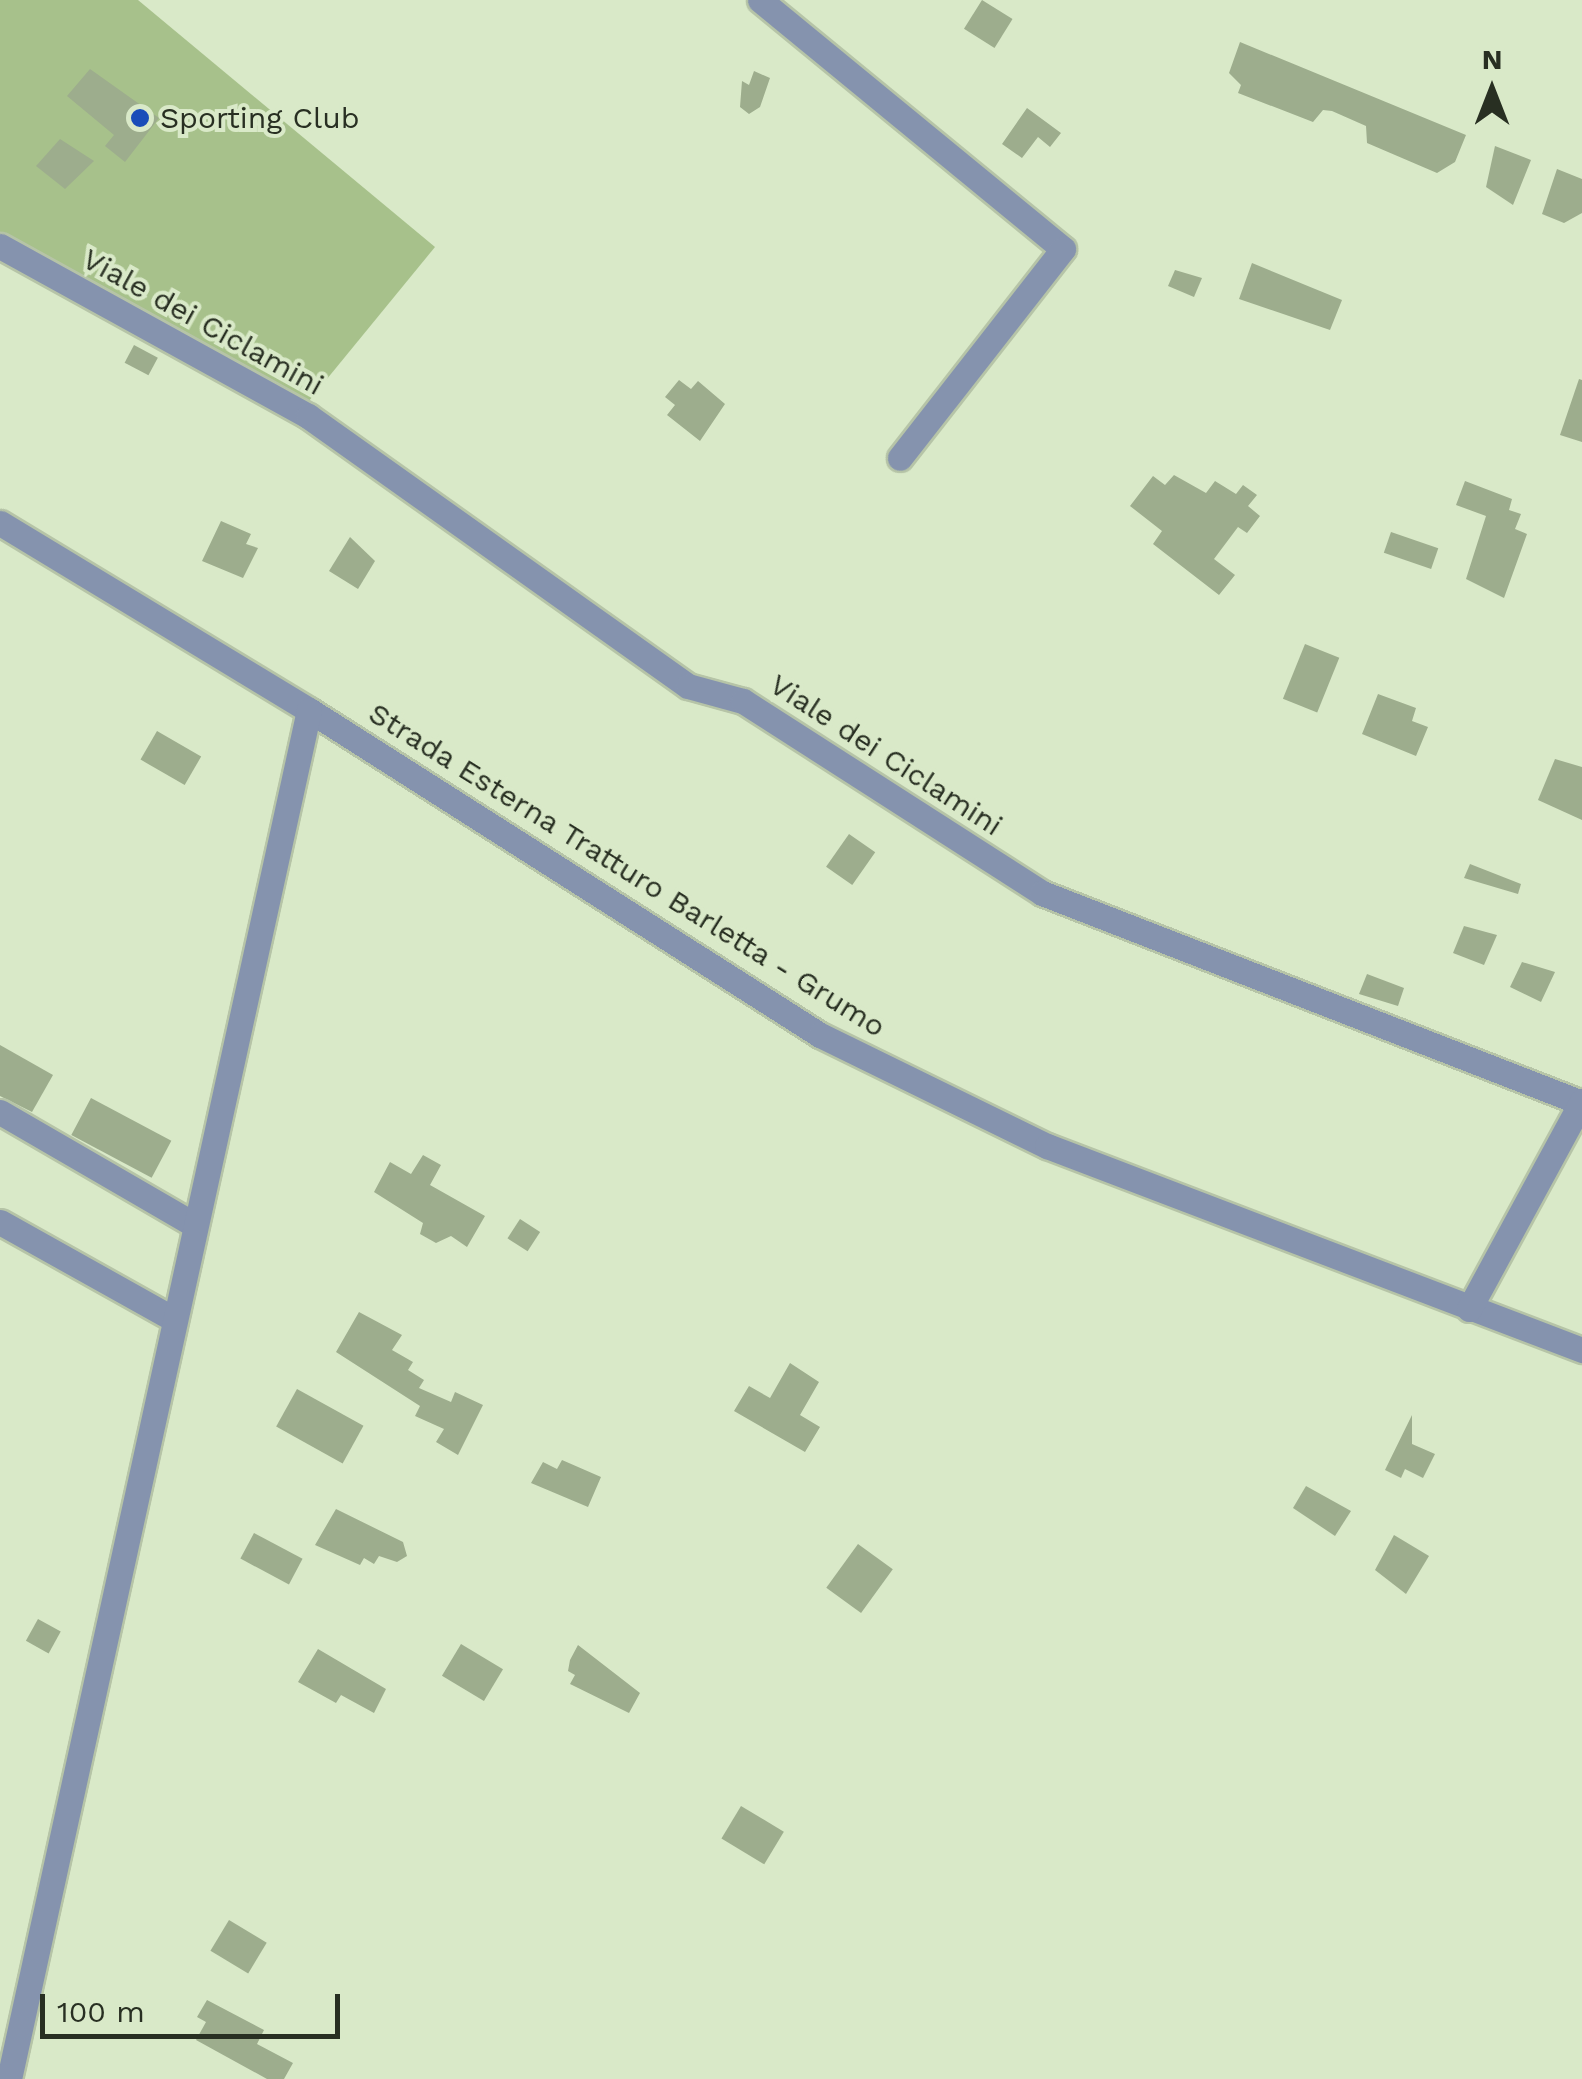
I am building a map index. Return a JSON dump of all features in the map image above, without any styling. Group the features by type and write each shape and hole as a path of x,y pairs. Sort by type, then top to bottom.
{"street":[{"path":"760,0 1064,249 900,458"},
{"name":"Viale dei Ciclamini","path":"0,246 308,416 688,686 744,702 1042,893 1582,1102"},
{"name":"Strada Esterna Tratturo Barletta - Grumo","path":"0,524 309,710 820,1035 1047,1146 1582,1350"},
{"path":"9,2079 172,1318 309,710"},
{"path":"1469,1308 1582,1102"},
{"path":"0,1112 194,1225"},
{"path":"0,1222 172,1318"}],"green space":[{"name":"Sporting Club","path":"0,0 138,0 435,247 304,407 0,236"}],"building":[{"path":"982,0 1013,19 995,48 964,29"},
{"path":"1240,42 1466,135 1455,162 1437,173 1367,143 1366,126 1332,111 1323,110 1313,122 1238,93 1241,85 1229,73"},
{"path":"90,69 159,118 125,162 105,146 114,135 67,96"},
{"path":"754,71 770,78 760,107 749,114 740,107 742,81 749,85"},
{"path":"1027,108 1061,133 1050,147 1038,137 1022,158 1002,144"},
{"path":"60,139 94,161 65,189 36,166"},
{"path":"1495,146 1531,160 1513,205 1486,187"},
{"path":"1557,169 1582,179 1582,213 1564,223 1542,214"},
{"path":"1252,263 1342,300 1330,330 1239,299"},
{"path":"1175,270 1202,278 1194,297 1168,286"},
{"path":"134,345 158,358 148,375 125,363"},
{"path":"1579,379 1582,380 1582,442 1560,435"},
{"path":"679,380 691,389 698,381 725,404 700,441 667,415 675,405 665,397"},
{"path":"1174,475 1206,493 1215,481 1236,494 1243,485 1257,495 1248,506 1260,516 1247,533 1238,527 1214,559 1235,575 1219,595 1153,544 1162,531 1130,506 1153,476 1165,485"},
{"path":"1465,481 1512,499 1509,510 1521,514 1515,529 1527,534 1504,598 1466,579 1486,516 1456,505"},
{"path":"221,521 251,534 246,544 258,548 243,578 202,561"},
{"path":"1391,532 1438,548 1431,569 1384,553"},
{"path":"350,537 375,561 358,589 329,571"},
{"path":"1305,644 1339,658 1317,713 1283,699"},
{"path":"1378,694 1416,708 1412,721 1428,727 1416,756 1362,734"},
{"path":"157,731 201,756 185,785 140,760"},
{"path":"1555,759 1582,767 1582,820 1538,800"},
{"path":"849,834 875,852 852,885 826,867"},
{"path":"1470,864 1521,884 1518,894 1464,878"},
{"path":"1464,926 1497,935 1484,965 1453,953"},
{"path":"1522,962 1555,972 1541,1002 1510,987"},
{"path":"1367,974 1404,988 1398,1006 1359,994"},
{"path":"0,1045 53,1075 32,1112 0,1096"},
{"path":"91,1098 171,1141 152,1178 71,1135"},
{"path":"423,1155 441,1165 430,1185 485,1216 467,1247 451,1236 436,1243 420,1234 423,1223 374,1192 390,1162 411,1174"},
{"path":"520,1219 540,1232 528,1251 507,1238"},
{"path":"359,1312 402,1335 392,1350 413,1362 408,1370 424,1380 419,1388 451,1402 455,1392 483,1405 458,1455 436,1442 444,1429 415,1416 420,1406 336,1352"},
{"path":"790,1363 819,1382 800,1415 820,1427 805,1452 734,1411 749,1386 770,1398"},
{"path":"297,1389 363,1426 343,1463 276,1427"},
{"path":"1412,1415 1412,1444 1435,1454 1423,1478 1405,1469 1401,1478 1385,1470"},
{"path":"562,1460 601,1477 588,1507 531,1483 543,1462 557,1469"},
{"path":"1306,1486 1351,1511 1335,1536 1293,1508"},
{"path":"336,1509 403,1542 407,1556 397,1562 379,1556 374,1564 364,1558 360,1565 315,1545"},
{"path":"254,1533 303,1559 289,1584 240,1559"},
{"path":"1394,1535 1429,1556 1406,1594 1375,1570"},
{"path":"858,1544 893,1569 861,1613 826,1588"},
{"path":"38,1619 61,1632 49,1653 26,1641"},
{"path":"461,1644 503,1669 484,1701 442,1676"},
{"path":"578,1645 640,1693 629,1713 570,1684 575,1675 568,1671 570,1660"},
{"path":"318,1649 386,1689 374,1713 341,1695 336,1703 298,1682"},
{"path":"741,1806 784,1832 764,1864 721,1839"},
{"path":"229,1920 267,1943 248,1974 210,1951"},
{"path":"207,2000 264,2030 257,2044 293,2063 284,2079 267,2079 196,2040 206,2022 197,2017"}],"place":[{"name":"Sporting Club","path":"140,118"}]}
